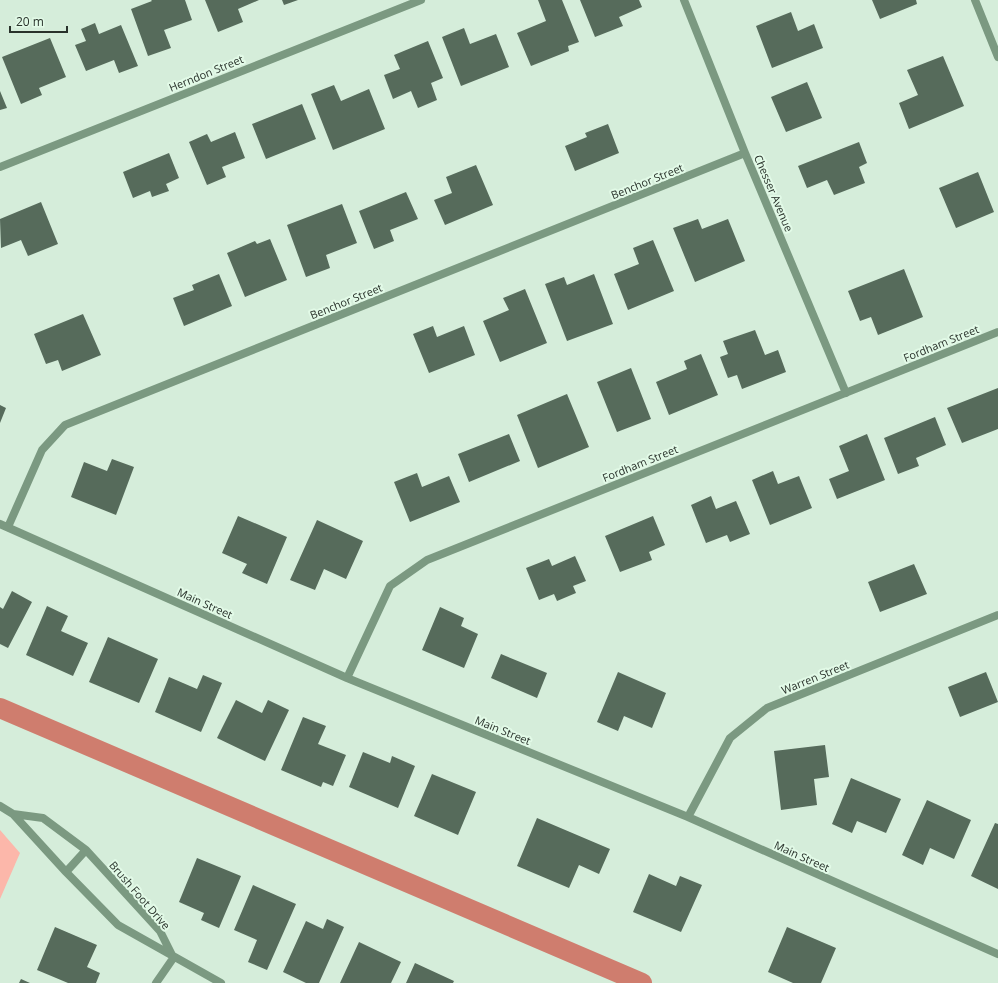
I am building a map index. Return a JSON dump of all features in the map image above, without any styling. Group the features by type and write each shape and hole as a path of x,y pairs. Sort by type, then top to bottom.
{"street":[{"name":"Herndon Street","path":"0,167 421,0"},
{"name":"Chesser Avenue","path":"684,0 846,393"},
{"path":"975,0 998,54"},
{"name":"Benchor Street","path":"8,527 42,450 65,425 746,153"},
{"name":"Fordham Street","path":"347,678 390,586 427,560 998,332"},
{"name":"Main Street","path":"0,524 347,678 688,817 998,954"},
{"name":"Warren Street","path":"688,817 730,738 767,708 998,615"},
{"name":"Brush Foot Drive","path":"0,806 13,814 66,872 118,925 174,958 221,983"},
{"name":"Brush Foot Drive","path":"13,814 43,818 86,850 160,931 174,958"},
{"path":"66,872 86,850"},
{"path":"156,983 174,958"}],"shaded area":[{"path":"0,830 20,853 0,899"}],"building":[{"path":"151,0 185,0 192,20 164,30 171,48 148,56 131,9 152,1"},
{"path":"205,0 259,0 238,9 243,22 218,32"},
{"path":"282,0 298,0 284,5"},
{"path":"538,0 562,0 579,42 568,46 569,51 531,66 517,33 546,21"},
{"path":"580,0 639,0 642,7 619,17 623,26 595,37"},
{"path":"872,0 916,0 917,4 880,19"},
{"path":"791,12 798,31 814,24 823,48 772,68 756,26"},
{"path":"95,23 99,34 121,25 138,66 119,73 114,60 86,71 75,45 86,41 81,29"},
{"path":"464,28 470,44 496,34 509,67 461,86 442,37"},
{"path":"50,38 66,77 39,88 42,95 21,104 2,57"},
{"path":"428,41 443,78 431,83 437,100 418,108 411,91 393,99 384,75 400,69 394,55"},
{"path":"943,56 964,106 909,129 899,103 918,95 907,70"},
{"path":"807,82 822,118 786,132 771,97"},
{"path":"334,85 341,101 369,89 385,129 333,150 311,94"},
{"path":"0,91 7,108 0,110"},
{"path":"302,104 316,139 266,159 252,124"},
{"path":"608,124 619,153 575,171 565,146 587,137 585,133"},
{"path":"235,132 245,158 222,167 226,177 207,185 189,142 207,134 211,142"},
{"path":"859,142 867,163 859,167 865,183 834,195 827,180 807,188 798,166"},
{"path":"169,153 179,178 166,184 169,191 152,197 150,191 133,198 123,172"},
{"path":"476,165 493,205 445,225 434,200 452,193 446,177"},
{"path":"978,172 994,212 956,228 939,188"},
{"path":"406,192 418,219 390,230 394,241 374,249 359,211"},
{"path":"41,202 58,244 28,256 21,240 1,248 0,219"},
{"path":"342,204 357,243 326,255 330,268 306,277 287,225"},
{"path":"698,219 702,229 728,219 745,261 695,282 673,228"},
{"path":"270,239 287,280 245,297 227,253 255,241 257,244"},
{"path":"653,240 674,291 628,310 614,274 639,264 633,248"},
{"path":"904,269 923,317 878,335 871,317 860,321 848,291"},
{"path":"219,274 232,306 184,326 173,298 194,290 192,285"},
{"path":"594,274 613,324 567,341 545,284 564,277 567,285"},
{"path":"525,289 547,343 500,362 483,321 509,310 503,298"},
{"path":"83,314 101,355 62,371 58,360 46,364 34,334"},
{"path":"433,326 437,337 464,326 475,355 429,373 413,334"},
{"path":"755,330 765,355 778,350 786,372 742,389 737,375 728,378 720,357 728,354 723,341"},
{"path":"701,354 718,395 669,415 656,382 687,369 684,361"},
{"path":"631,368 651,419 617,432 597,382"},
{"path":"998,388 998,429 962,443 947,408"},
{"path":"567,394 589,447 538,468 517,415"},
{"path":"0,405 6,408 0,423"},
{"path":"935,417 946,445 916,458 919,466 898,474 884,438"},
{"path":"509,434 520,461 469,482 458,454"},
{"path":"867,434 885,480 837,499 829,479 849,471 839,446"},
{"path":"112,459 134,467 116,515 71,497 84,462 107,471"},
{"path":"773,471 778,484 799,476 812,508 770,525 752,480"},
{"path":"417,473 422,487 449,476 460,502 410,522 394,482"},
{"path":"711,496 716,509 736,501 750,534 730,542 727,535 706,543 691,505"},
{"path":"238,516 287,537 267,584 242,573 247,564 222,553"},
{"path":"653,516 665,545 649,552 652,560 620,572 605,536"},
{"path":"317,520 363,541 346,579 324,569 315,590 290,580"},
{"path":"575,556 586,581 573,586 576,593 557,601 554,594 539,600 526,568 549,559 552,566"},
{"path":"914,564 927,594 880,612 868,582"},
{"path":"12,591 32,602 8,648 0,644 0,607 3,609"},
{"path":"47,606 68,616 61,631 88,643 73,676 26,655"},
{"path":"440,607 464,618 461,626 478,634 464,668 422,650"},
{"path":"108,637 158,659 139,703 89,682"},
{"path":"501,654 547,673 537,698 491,678"},
{"path":"618,672 666,693 652,728 624,716 618,731 597,722"},
{"path":"986,672 998,702 960,717 948,687"},
{"path":"203,675 222,683 201,732 155,712 169,677 197,689"},
{"path":"236,700 262,713 268,700 289,710 265,761 217,738"},
{"path":"303,717 326,726 318,744 346,755 333,786 323,782 321,787 281,770"},
{"path":"825,745 829,777 814,779 817,805 781,810 774,751"},
{"path":"363,752 390,763 392,756 415,766 398,808 349,787"},
{"path":"432,774 476,792 458,835 414,816"},
{"path":"851,778 901,799 886,833 857,821 852,833 832,824"},
{"path":"927,800 971,820 954,859 930,848 923,865 902,855"},
{"path":"537,818 610,849 599,874 579,865 569,888 517,866"},
{"path":"995,823 998,824 998,889 971,876"},
{"path":"197,858 241,876 219,928 201,920 204,913 179,902"},
{"path":"649,874 676,886 680,876 702,885 681,932 633,912"},
{"path":"253,885 296,904 267,970 248,962 257,940 234,930"},
{"path":"327,919 344,927 319,983 306,983 283,972 306,921 323,929"},
{"path":"55,927 97,945 87,967 100,973 96,983 68,983 37,970"},
{"path":"787,927 836,948 821,983 793,983 768,972"},
{"path":"359,942 401,962 391,983 340,983"},
{"path":"415,963 454,981 453,983 406,983"},
{"path":"21,979 30,983 19,983"}],"waterway":[{"path":"0,708 642,983"}]}
